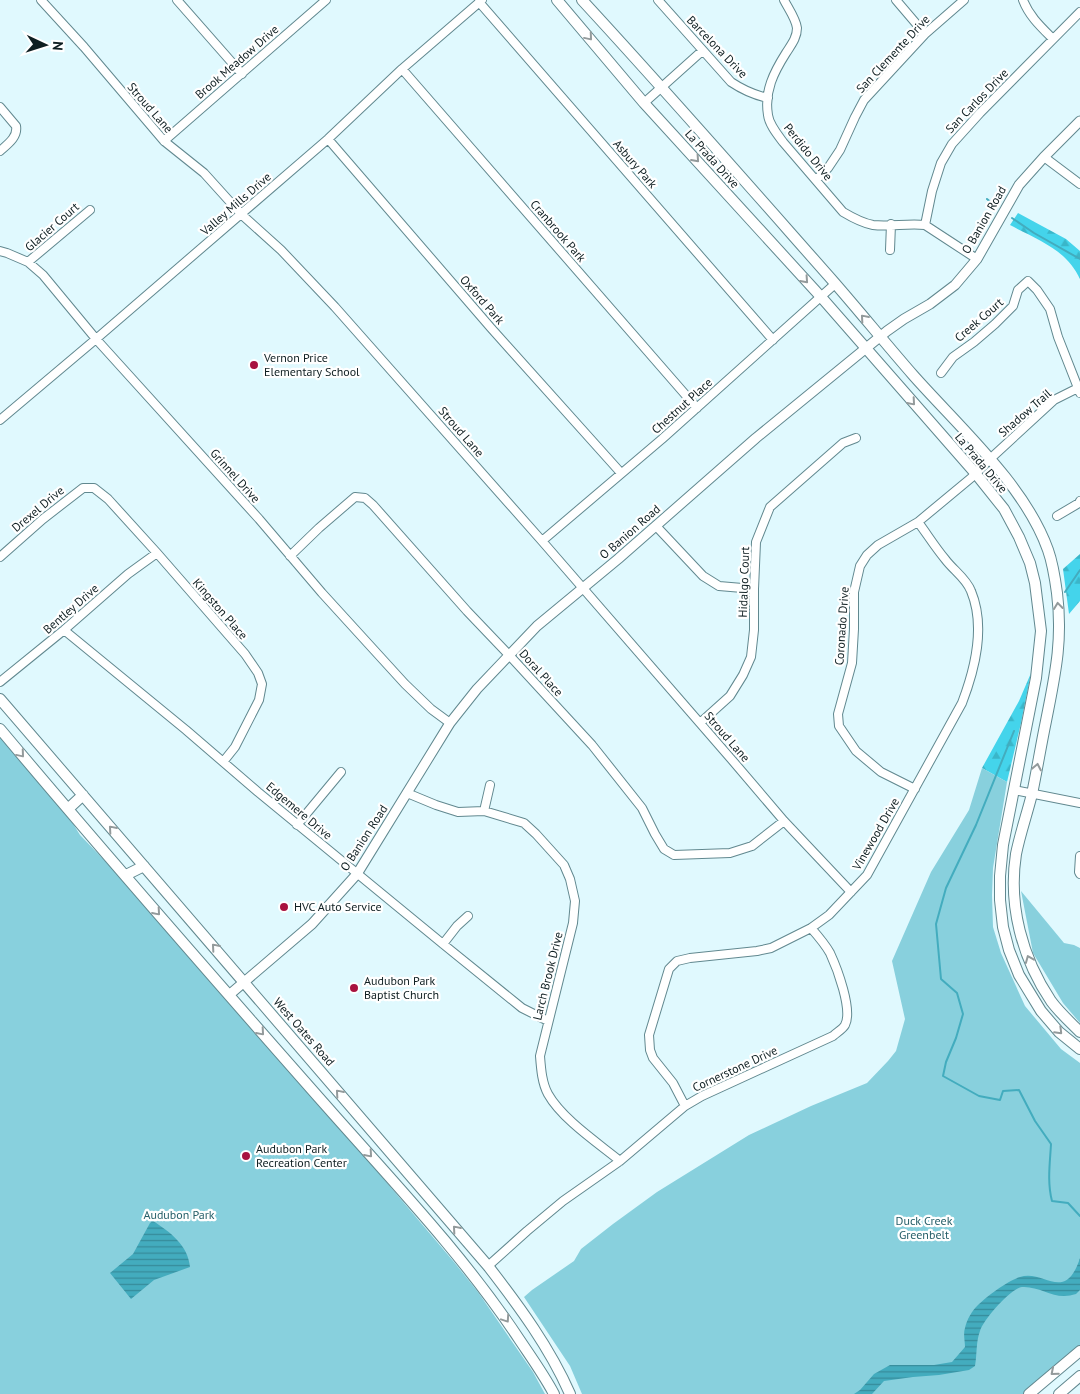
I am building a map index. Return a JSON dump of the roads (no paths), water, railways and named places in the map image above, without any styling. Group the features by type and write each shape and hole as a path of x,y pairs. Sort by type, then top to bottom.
{"main road":[{"name":"La Prada Drive","path":"557,0 644,103 822,298 976,474 1004,509 1020,537 1036,583 1041,631 1036,678 1003,845 1000,876 1003,926 1009,950 1019,975 1041,1010 1059,1032 1080,1049"},
{"name":"La Prada Drive","path":"582,0 662,87 914,376 990,459 1023,501 1038,528 1048,551 1054,574 1059,613 1059,639 1057,669 1032,793 1017,853 1014,897 1018,926 1026,954 1036,976 1052,1002 1080,1032"},
{"name":"West Oates Road","path":"0,699 488,1266 526,1317 570,1394"},
{"path":"0,729 442,1238 491,1297 554,1394"},
{"path":"68,809 83,795"},
{"path":"126,875 144,866"},
{"path":"442,1238 469,1263 476,1267 488,1266 486,1281 491,1297"},
{"path":"1029,1394 1080,1351"},
{"path":"1059,1394 1080,1376"}],"street":[{"name":"Stroud Lane","path":"41,0 164,141 204,173 335,307 784,821 851,892"},
{"path":"177,0 242,74"},
{"name":"Brook Meadow Drive","path":"164,141 242,74 316,3 326,0"},
{"name":"Barcelona Drive","path":"658,0 731,82 756,96 768,98"},
{"name":"Perdido Drive","path":"784,0 797,26 796,35 773,74 770,84 768,116 774,129 843,212 856,220 873,225 925,225"},
{"path":"896,0 925,34"},
{"name":"San Clemente Drive","path":"816,180 828,168 840,150 864,100 925,34 964,0"},
{"path":"1023,0 1026,9 1053,39"},
{"name":"Valley Mills Drive","path":"0,420 242,214 328,139 402,69 481,1"},
{"name":"Asbury Park","path":"481,1 773,340"},
{"name":"San Carlos Drive","path":"925,225 932,191 941,163 952,144 1080,12"},
{"path":"644,103 702,51"},
{"name":"Cranbrook Park","path":"402,69 697,408"},
{"path":"0,108 16,126 17,130 12,140 0,151"},
{"name":"O Banion Road","path":"229,995 312,924 357,874 450,723 477,689 537,626 583,589 756,438 866,348 904,319 930,304 955,285 977,259 1019,185 1080,121"},
{"name":"Oxford Park","path":"328,139 491,328 622,473"},
{"path":"1044,157 1080,184"},
{"name":"Glacier Court","path":"28,262 90,210"},
{"path":"890,250 891,224"},
{"path":"925,225 977,259"},
{"name":"Grinnel Drive","path":"0,252 7,252 36,268 96,339 405,684 431,709 450,723"},
{"name":"Creek Court","path":"941,373 953,356 974,342 1013,306 1018,290 1028,281 1038,290 1050,309 1058,337 1079,390"},
{"name":"Chestnut Place","path":"542,542 822,298 835,284"},
{"name":"Shadow Trail","path":"990,459 1054,400 1079,390"},
{"name":"Hidalgo Court","path":"700,723 730,696 751,657 754,630 756,542 770,507 843,442 856,438"},
{"name":"Coronado Drive","path":"915,789 881,772 856,752 839,726 838,714 852,662 854,592 860,566 867,555 878,545 918,522 976,474 990,459"},
{"name":"Drexel Drive","path":"0,557 42,519 78,491 84,488 94,488"},
{"name":"Kingston Place","path":"94,488 108,499 157,553 245,654 258,673 262,684 259,700 235,747 223,762"},
{"name":"Doral Place","path":"290,556 319,528 355,498 365,498 592,745 642,808 664,849 674,855 730,852 752,846 784,821"},
{"path":"1058,516 1080,501"},
{"name":"Vinewood Drive","path":"685,1106 653,1058 650,1050 649,1035 669,969 677,960 771,948 811,928 829,915 867,875 962,704 973,671 976,655 977,613 971,591 960,574 946,561 918,522"},
{"path":"656,526 703,576 718,586 754,589"},
{"name":"Bentley Drive","path":"0,682 64,630 128,574 157,553"},
{"name":"Edgemere Drive","path":"64,630 186,730 297,825 522,1008 548,1022"},
{"path":"297,825 341,772"},
{"path":"484,811 490,785"},
{"path":"1014,790 1080,803"},
{"name":"Larch Brook Drive","path":"408,793 436,806 458,812 484,811 524,823 564,866 570,879 575,901 573,923 540,1056 541,1073 548,1094 558,1108 620,1161"},
{"path":"1080,856 1080,874"},
{"path":"443,944 457,926 468,916"},
{"name":"Cornerstone Drive","path":"488,1266 527,1231 563,1202 620,1161 685,1106 702,1096 833,1036 845,1025 847,1009 839,976 830,953 811,928"}],"waterway":[{"path":"987,199 993,204"},
{"path":"1012,218 1080,259"},
{"path":"1065,592 1080,570"},
{"path":"1014,731 976,825 946,888 936,924 941,979 957,993 963,1014 943,1076 979,1096 1000,1100 1003,1091 1019,1090 1035,1121 1051,1144 1049,1180 1052,1201 1068,1203 1080,1216"}],"place":[{"name":"Vernon Price Elementary School","path":"254,365"},
{"name":"HVC Auto Service","path":"284,907"},
{"name":"Audubon Park Baptist Church","path":"354,988"},
{"name":"Audubon Park Recreation Center","path":"246,1156"}],"park label":[{"name":"Audubon Park","path":"179,1215"},
{"name":"Duck Creek Greenbelt","path":"924,1228"}]}
